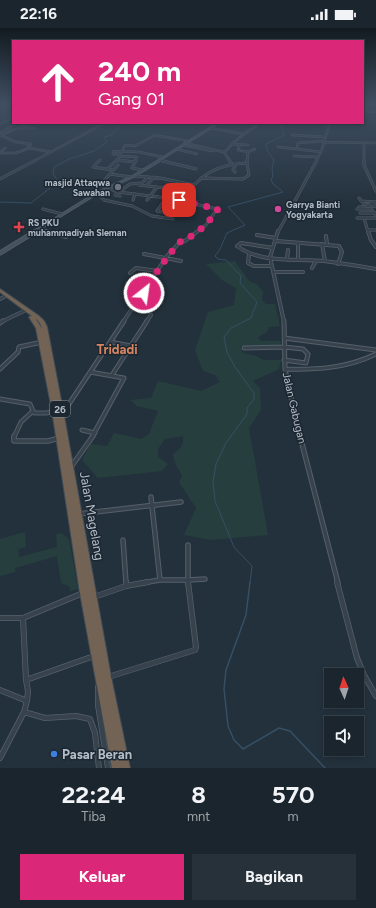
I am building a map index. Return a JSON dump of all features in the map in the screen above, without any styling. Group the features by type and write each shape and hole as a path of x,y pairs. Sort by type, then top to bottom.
{"highway":[{"name":"Jalan Magelang","path":"0,290 42,322 61,416 78,514 84,593 96,655 125,768"},
{"name":"Jalan Magelang","path":"1,297 24,310 37,322 42,342 81,550 93,598 102,674 117,768"}],"main road":[{"path":"0,253 96,193 133,176 193,139"}],"street":[{"path":"8,139 16,142 31,144 28,147 30,148"},
{"path":"0,179 76,139"},
{"path":"135,146 148,139"},
{"path":"168,139 224,152 231,164 235,166 233,170 235,172"},
{"path":"175,139 214,151 186,143"},
{"path":"224,152 239,139"},
{"path":"315,139 376,143"},
{"path":"318,157 294,157 298,149 298,142 324,140"},
{"path":"270,257 286,215 321,152 324,140"},
{"path":"364,143 364,165 376,191"},
{"path":"232,144 248,145"},
{"path":"240,144 237,150 248,152 255,149"},
{"path":"107,169 117,160 120,152 126,145 140,147 132,168 142,170"},
{"path":"278,147 321,152"},
{"path":"0,152 5,148"},
{"path":"0,152 16,153 30,148 51,152"},
{"path":"176,149 197,154"},
{"path":"309,150 310,157"},
{"path":"137,157 112,153 113,151 138,152 163,157"},
{"path":"201,178 243,179 249,175 247,163 248,152"},
{"path":"100,160 94,167 113,170"},
{"path":"117,160 135,162"},
{"path":"159,160 196,169"},
{"path":"110,174 154,177 192,185 210,170 231,164 247,163"},
{"path":"61,416 166,258 181,241 185,241 206,225 217,209 150,195 119,192 106,188 100,184 118,165"},
{"path":"139,185 148,177"},
{"path":"146,186 154,177"},
{"path":"120,196 115,195 130,184 184,191"},
{"path":"147,200 157,187"},
{"path":"151,214 156,214 160,206 164,204 167,198 176,190"},
{"path":"96,193 104,200 132,206 151,214 173,219"},
{"path":"133,200 135,194"},
{"path":"357,218 376,217 370,208 359,198"},
{"path":"361,201 376,202"},
{"path":"356,209 376,206"},
{"path":"359,207 370,208"},
{"path":"43,209 62,214"},
{"path":"157,211 170,213"},
{"path":"360,213 374,213"},
{"path":"364,218 371,240 376,247"},
{"path":"39,229 66,237"},
{"path":"368,230 376,229"},
{"path":"257,235 298,243 327,244 341,247 342,252 338,264"},
{"path":"326,236 327,244"},
{"path":"273,248 241,242 236,246 249,254 287,259 326,261 376,269"},
{"path":"298,243 298,260"},
{"path":"322,244 326,261"},
{"path":"287,259 288,250"},
{"path":"144,254 181,261"},
{"path":"249,254 248,263 254,266 272,266"},
{"name":"Jalan Gabugan","path":"270,257 284,319 285,369 298,430 357,658 364,675 376,696"},
{"path":"312,268 316,261"},
{"path":"130,273 136,268 157,271"},
{"path":"273,272 303,272"},
{"path":"0,323 24,310"},
{"path":"112,375 151,315"},
{"path":"284,338 376,350"},
{"path":"0,369 18,352 20,346 42,342"},
{"path":"110,342 131,346"},
{"path":"244,348 284,347 303,349 308,354 306,363 284,360"},
{"path":"285,369 320,369 339,367 354,364 376,354"},
{"path":"70,469 95,433 124,378 90,372"},
{"path":"0,399 30,404 33,411"},
{"path":"33,411 42,413 55,410"},
{"path":"33,411 21,422 13,439 14,441 48,441 59,438"},
{"path":"82,430 95,433"},
{"path":"151,497 160,580"},
{"path":"78,514 181,502"},
{"path":"123,540 126,586"},
{"path":"108,768 98,705 102,674 195,650 196,647 188,580 188,545"},
{"path":"93,598 126,586 160,580 205,579"},
{"path":"0,618 23,618 84,593"},
{"path":"0,758 24,712 27,701 28,691 26,680 23,618"},
{"path":"26,680 96,655"},
{"path":"0,690 27,701"},
{"path":"24,712 37,717 52,718 72,715 85,716 90,719 95,732 99,768"}],"green space":[{"path":"235,261 249,281 257,284 263,292 262,300 266,304 275,304 280,326 269,327 267,332 258,337 261,341 281,341 281,346 240,346 243,353 256,356 264,360 281,360 279,369 253,381 260,388 261,410 249,428 268,535 211,540 184,535 196,508 179,482 182,476 175,464 173,454 181,446 183,436 165,439 158,449 158,457 168,464 162,471 98,478 82,460 91,444 107,446 114,433 141,439 149,434 158,411 137,406 130,400 151,398 158,381 201,391 220,382 215,375 203,371 195,350 208,312 234,305 236,288 222,280 206,264"},
{"path":"25,532 26,547 18,549 19,557 57,547 56,534 61,533 69,539 78,589 70,591 69,586 61,583 57,556 15,568 15,572 0,576 0,539"}],"waterway":[{"path":"0,202 31,203 55,184 57,180 53,174 54,167 69,159 94,151 107,142 105,139"},
{"path":"250,583 252,566 234,547 215,501 213,482 216,464 226,443 247,414 247,408 254,399 254,393 235,367 227,352 224,337 231,328 251,318 257,302 240,283 241,276 226,260 218,259 215,256 227,233 245,225 228,207 283,192 273,184 271,179 273,177 272,168 274,160 267,150 266,144 277,139"},
{"path":"250,582 246,615 226,670 224,689 228,726 234,740 243,749 279,728 290,731 325,768"}],"place":[{"name":"masjid Attaqwa Sawahan","path":"118,187"},
{"name":"Garrya Bianti Yogyakarta","path":"278,209"},
{"name":"RS PKU muhammadiyah Sleman","path":"19,227"},
{"name":"Pasar Beran","path":"54,754"}],"district":[{"name":"Tridadi","path":"117,349"}],"route":[{"path":"144,293 155,274 173,250 181,241 185,241 206,225 218,209 179,200"}]}
